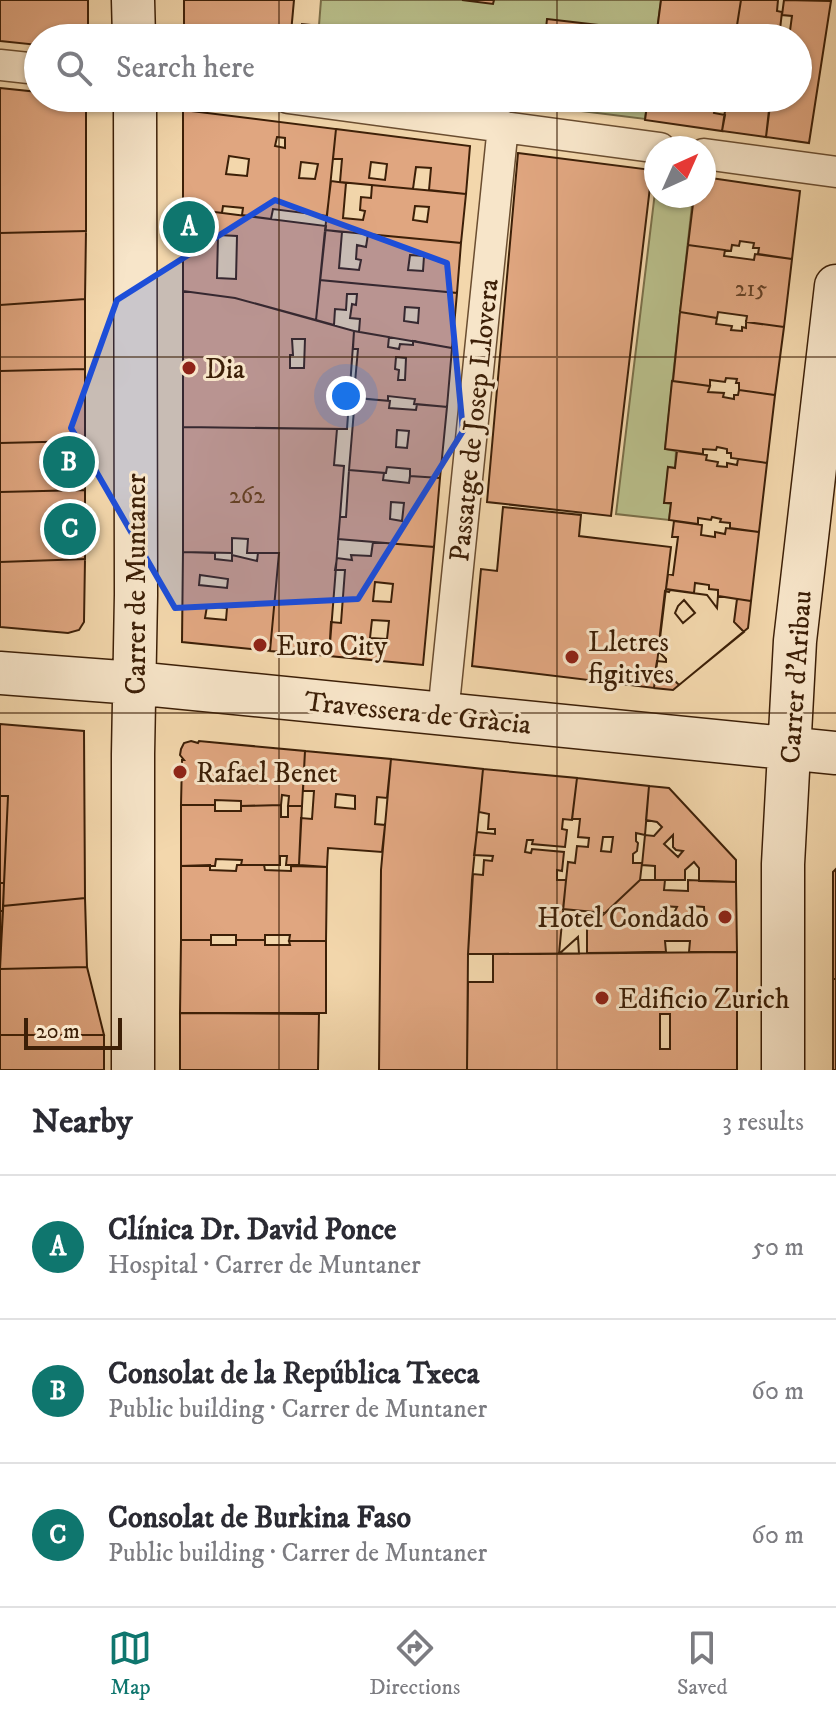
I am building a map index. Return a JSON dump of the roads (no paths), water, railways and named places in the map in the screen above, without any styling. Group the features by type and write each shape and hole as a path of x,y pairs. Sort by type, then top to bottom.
{"street":[{"path":"133,0 134,24"},
{"path":"0,65 24,68"},
{"name":"Carrer de Muntaner","path":"133,1070 135,112"},
{"path":"396,112 644,146"},
{"name":"Passatge de Josep Llovera","path":"443,714 503,126"},
{"path":"716,156 836,172"},
{"name":"Carrer d'Aribau","path":"783,1070 783,873 795,641 836,286"},
{"name":"Travessera de Gràcia","path":"0,673 134,683 836,753"}],"place":[{"name":"Clínica Dr. David Ponce","path":"189,227"},
{"name":"Dia","path":"189,368"},
{"name":"Consolat de la República Txeca","path":"69,462"},
{"name":"Consolat de Burkina Faso","path":"70,529"},
{"name":"Euro City","path":"260,645"},
{"name":"Lletres figitives","path":"572,657"},
{"name":"Rafael Benet","path":"180,772"},
{"name":"Hotel Condado","path":"725,917"},
{"name":"Edificio Zurich","path":"602,998"}]}
